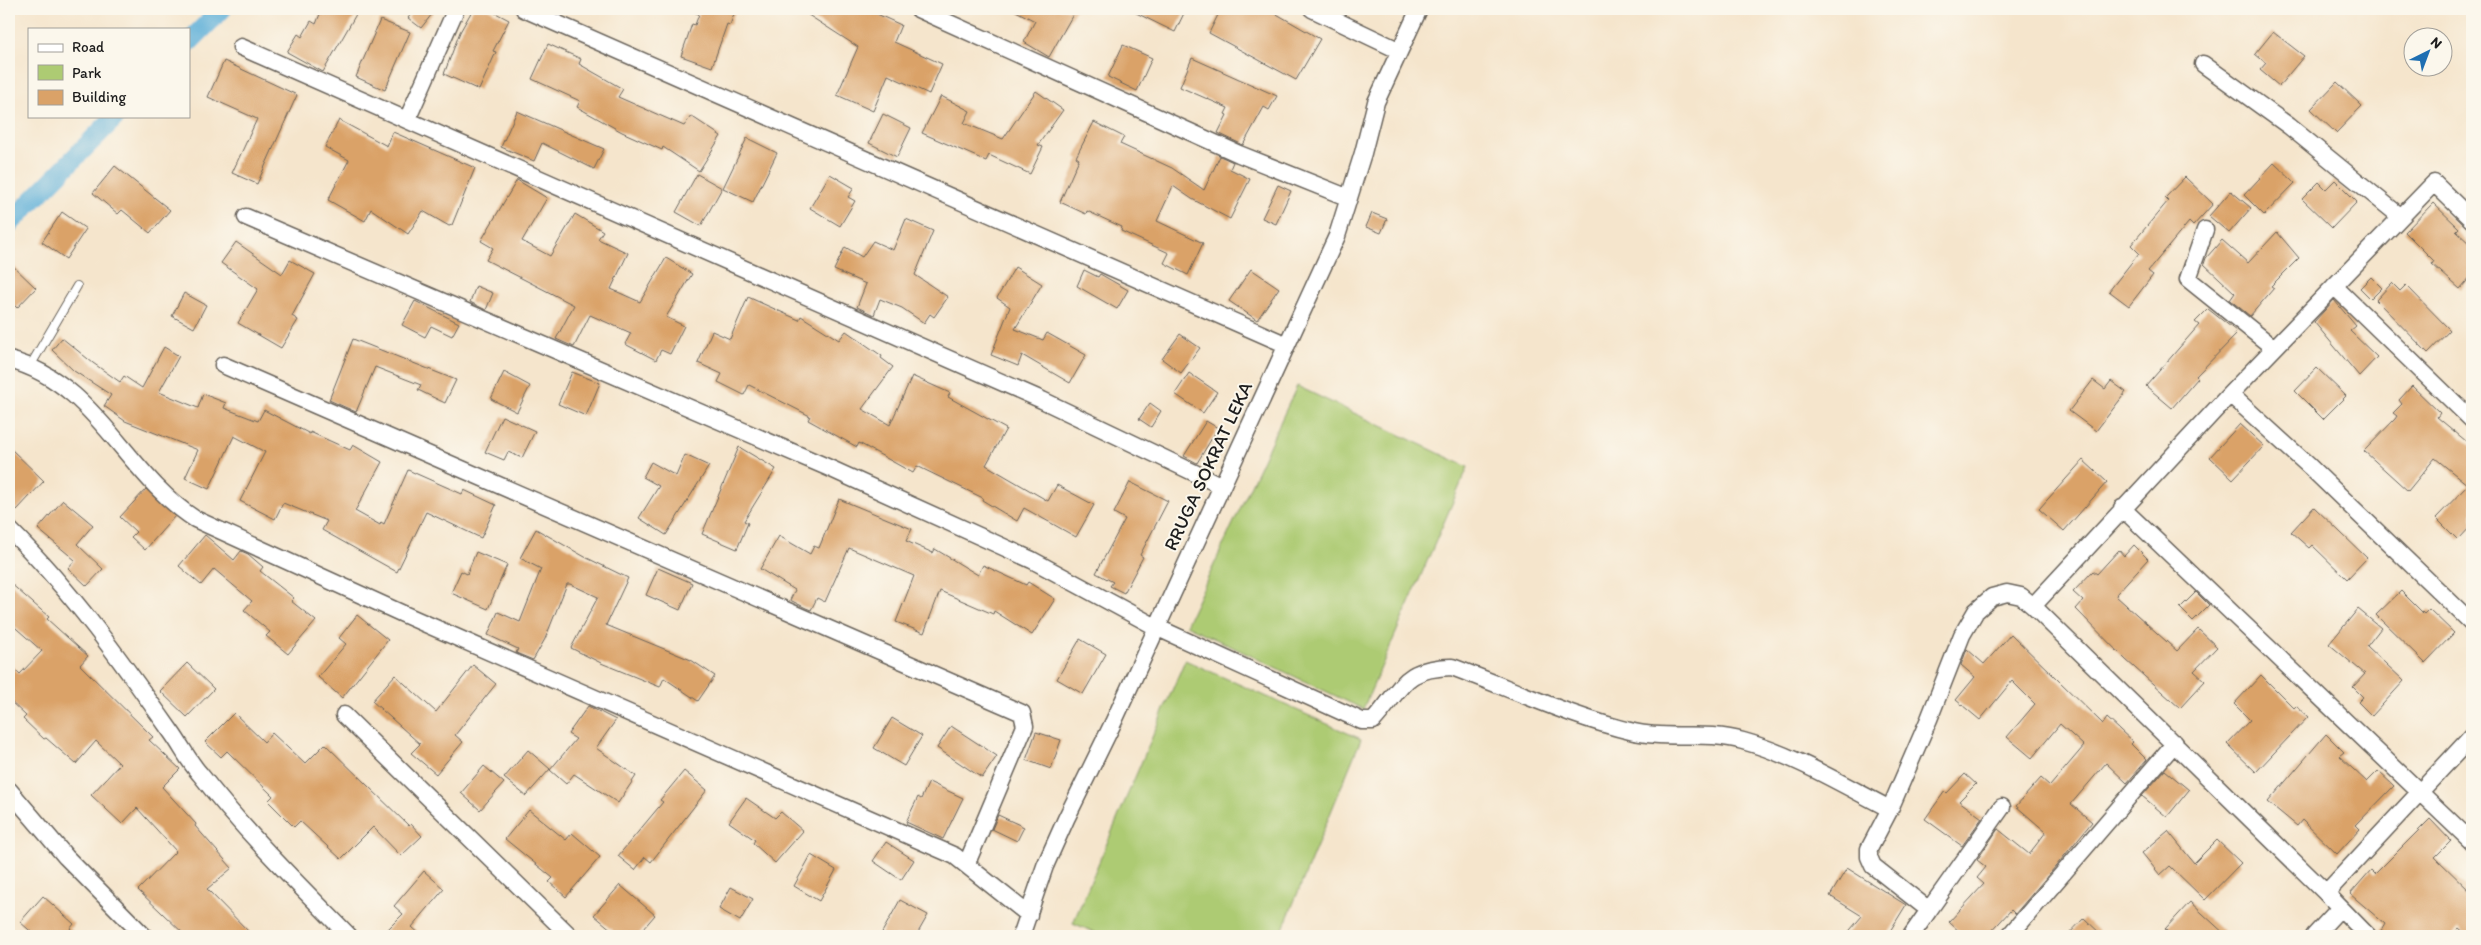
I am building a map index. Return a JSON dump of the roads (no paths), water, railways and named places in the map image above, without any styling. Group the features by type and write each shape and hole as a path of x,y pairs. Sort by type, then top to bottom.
{"street":[{"path":"407,120 456,9"},
{"path":"524,9 1287,346"},
{"path":"918,9 1239,154 1349,198"},
{"path":"1312,9 1398,50"},
{"name":"RRUGA SOKRAT LEKA","path":"1020,936 1045,866 1337,236 1376,102 1398,50 1419,9"},
{"path":"241,47 1042,400 1222,486"},
{"path":"2203,64 2289,126 2401,217"},
{"path":"2033,606 2122,508 2230,394 2434,183 2472,220"},
{"path":"246,217 827,467 1032,560 1156,627 1362,721 1373,721 1401,684 1414,674 1430,668 1452,668 1595,721 1636,732 1669,736 1708,734 1742,740 1774,751 1883,805"},
{"path":"2205,230 2194,257 2188,279 2274,348"},
{"path":"2334,286 2472,420"},
{"path":"9,360 44,374 88,407 154,486 174,505 195,519 401,613 955,856 967,863 1029,915"},
{"path":"222,365 1022,713 1025,726 967,863"},
{"path":"2230,394 2309,466 2472,623"},
{"path":"2122,508 2472,842"},
{"path":"9,529 71,596 172,734 198,773 236,817 349,936"},
{"path":"1929,910 1873,866 1869,857 1869,849 1883,805 1929,719 1962,634 1976,611 1992,597 2007,593 2021,596 2033,606 2368,936"},
{"path":"344,716 570,936"},
{"path":"2326,893 2472,736"},
{"path":"2009,936 2175,744"},
{"path":"9,790 66,857 144,936"},
{"path":"1911,936 2002,807"},
{"path":"2314,936 2340,908"}],"lane":[{"path":"29,368 77,286"}],"waterway":[{"path":"190,41 222,9"},
{"path":"9,224 114,118"}]}
